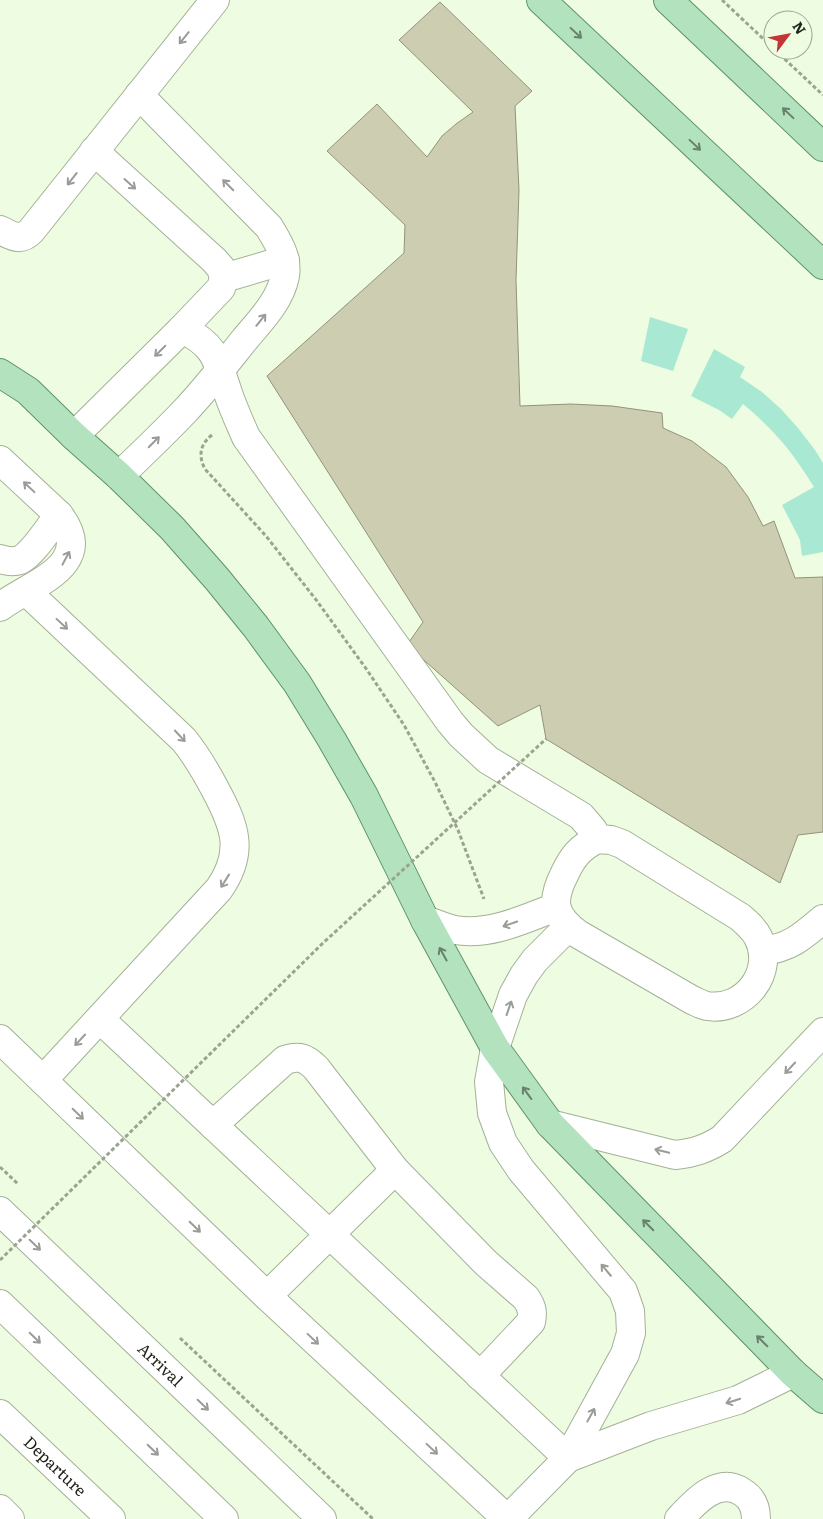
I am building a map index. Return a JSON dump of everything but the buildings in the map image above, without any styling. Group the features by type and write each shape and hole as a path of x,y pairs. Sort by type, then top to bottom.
{"main road":[{"path":"541,0 823,265"},
{"path":"668,0 823,147"},
{"path":"0,372 28,391 172,528 256,627 297,683 364,796 425,920 495,1048 550,1124 793,1373 823,1399"}],"street":[{"path":"0,230 17,238 26,236 214,0"},
{"path":"119,476 184,412 221,369 272,306 282,289 285,274 285,260 278,241 268,227 139,95"},
{"path":"74,436 221,288 224,278 221,268 214,260 94,151"},
{"path":"224,278 285,260"},
{"path":"182,329 194,334 216,356 228,393 246,437 461,735 488,760 581,816 593,830 597,839"},
{"path":"0,460 59,515 70,533 71,543 70,553 64,564 53,574 0,607"},
{"path":"0,559 13,561 20,559 34,547 59,515"},
{"path":"26,591 184,740 202,766 232,822 235,847 231,870 219,890 43,1080"},
{"path":"597,839 611,840 622,844 740,917 750,926 758,938 763,951 763,966 758,981 748,993 736,1002 722,1006 706,1006 692,1000 578,934 562,917 555,896 573,857 585,846 597,839"},
{"path":"425,920 454,930 473,931 562,917"},
{"path":"0,1039 267,1296 508,1519 568,1458 625,1354 631,1333 630,1311 623,1291 521,1170 503,1143 492,1113 489,1082 495,1048 513,995 562,917"},
{"path":"763,951 785,946 795,941 823,919"},
{"path":"100,1019 568,1458"},
{"path":"550,1124 675,1154 689,1153 708,1148 722,1139 823,1032"},
{"path":"213,1125 285,1060 293,1057 302,1058 310,1062 395,1170 479,1256 526,1298 531,1305 533,1313 531,1322 480,1376"},
{"path":"267,1296 395,1170"},
{"name":"Arrival","path":"0,1211 322,1519"},
{"path":"0,1304 224,1519"},
{"path":"568,1458 651,1426 738,1400 793,1373"},
{"name":"Departure","path":"0,1414 111,1519"},
{"path":"680,1519 705,1494 715,1489 726,1487 738,1489 747,1495 754,1505 756,1519"},
{"path":"0,1509 10,1519"}],"path":[{"path":"722,0 763,39"},
{"path":"786,60 823,95"},
{"path":"237,416 206,439 200,453 201,462 205,469 266,536 317,601 367,670 404,726 435,782 458,830 477,882 497,928"},
{"path":"0,1260 323,943 546,739"},
{"path":"0,1167 22,1188"},
{"path":"43,1208 50,1215"},
{"path":"179,1336 373,1519"}],"water":[{"path":"650,317 688,329 673,371 641,361"},
{"path":"714,349 745,367 740,377 762,392 781,409 798,428 823,463 823,552 802,556 800,540 782,505 814,487 782,442 743,404 732,419 691,396"}]}
